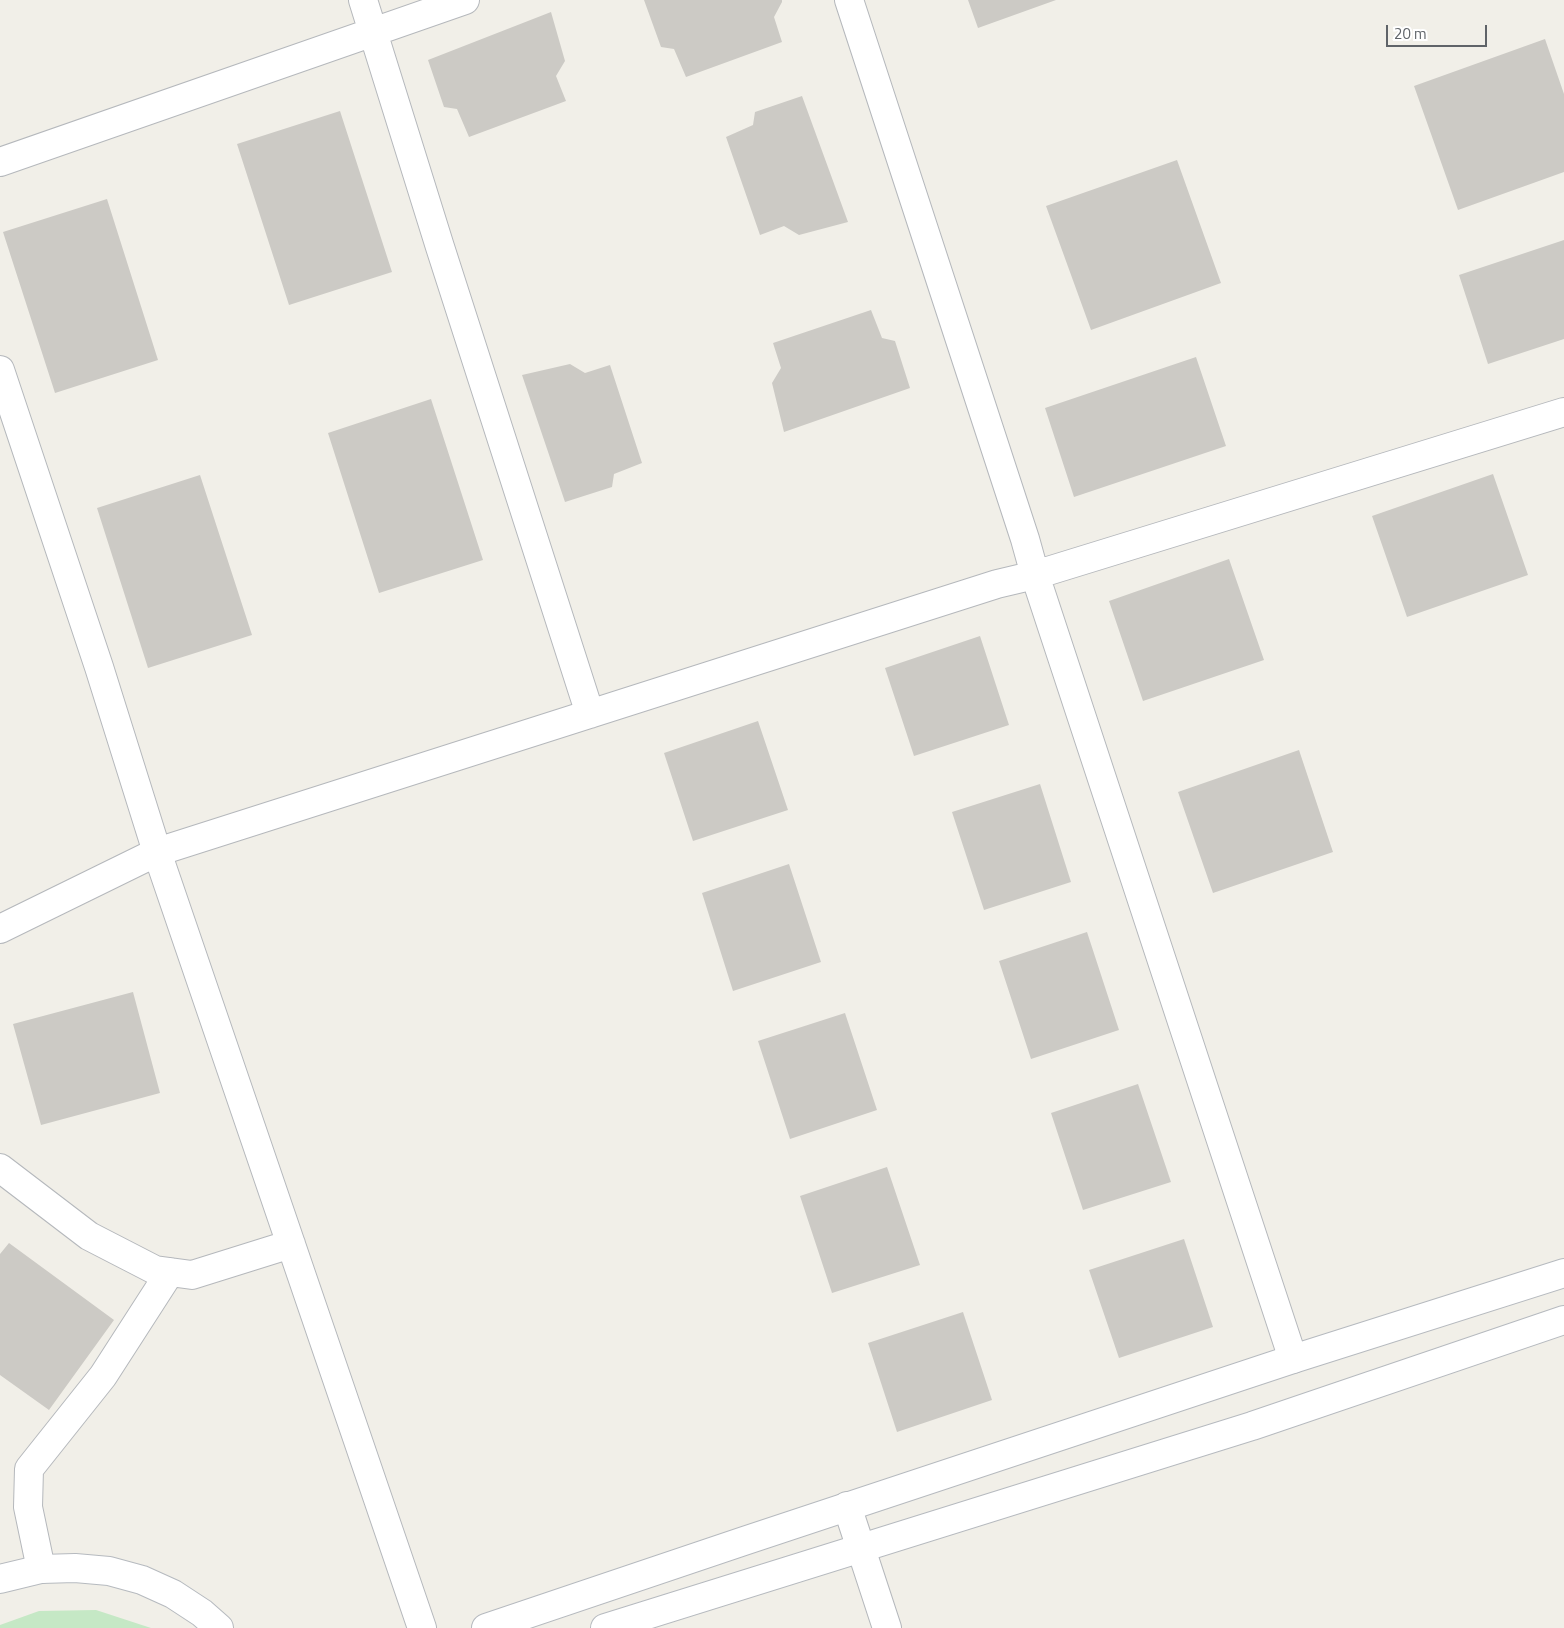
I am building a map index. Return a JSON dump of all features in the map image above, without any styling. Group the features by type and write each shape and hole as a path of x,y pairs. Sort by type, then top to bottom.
{"street":[{"path":"363,0 590,714"},
{"path":"0,162 465,0"},
{"path":"849,0 1293,1359"},
{"path":"0,370 99,667 157,852 422,1628"},
{"path":"0,929 157,852 997,584 1564,412"},
{"path":"0,1168 89,1236 154,1270 192,1275 291,1244"},
{"path":"41,1569 28,1507 29,1468 103,1376 170,1272"},
{"path":"486,1628 847,1506 1293,1359 1564,1274"},
{"path":"605,1628 1252,1426 1564,1320"},
{"path":"847,1506 887,1628"},
{"path":"0,1579 41,1569 75,1568 109,1571 142,1580 173,1594 202,1613 219,1628"}],"green space":[{"path":"96,1610 151,1628 0,1628 0,1625 39,1611"}],"building":[{"path":"644,0 782,0 774,17 782,42 686,77 674,49 661,47"},
{"path":"968,0 1056,0 978,28"},
{"path":"551,12 565,61 556,76 566,101 469,137 457,109 444,107 428,60"},
{"path":"1545,39 1564,94 1564,172 1458,210 1414,86"},
{"path":"802,96 848,222 799,235 784,226 760,235 726,137 753,125 755,112"},
{"path":"340,111 392,272 289,305 237,144"},
{"path":"1177,160 1221,283 1091,330 1046,206"},
{"path":"107,199 158,360 55,393 3,232"},
{"path":"1564,240 1564,339 1488,364 1459,275"},
{"path":"871,310 882,338 895,341 910,388 784,432 772,383 781,368 773,343"},
{"path":"1196,357 1226,446 1074,497 1045,408"},
{"path":"570,364 585,373 610,365 642,463 614,474 612,487 565,502 522,375"},
{"path":"431,399 483,560 379,593 328,433"},
{"path":"1493,474 1528,575 1407,617 1372,516"},
{"path":"200,475 252,635 148,668 97,508"},
{"path":"1229,559 1264,660 1143,701 1109,601"},
{"path":"980,636 1009,725 914,756 885,668"},
{"path":"758,721 788,810 693,841 664,753"},
{"path":"1299,750 1333,852 1213,893 1178,792"},
{"path":"1040,784 1071,882 984,910 952,812"},
{"path":"789,864 821,962 733,991 702,893"},
{"path":"1087,932 1119,1030 1031,1059 999,961"},
{"path":"133,992 160,1093 41,1125 13,1024"},
{"path":"845,1013 877,1110 790,1139 758,1041"},
{"path":"1138,1084 1171,1182 1083,1210 1051,1113"},
{"path":"887,1167 920,1265 832,1293 800,1196"},
{"path":"1184,1239 1213,1327 1119,1358 1089,1270"},
{"path":"9,1243 114,1320 49,1410 0,1375 0,1254"},
{"path":"963,1312 992,1400 897,1432 868,1343"}]}
